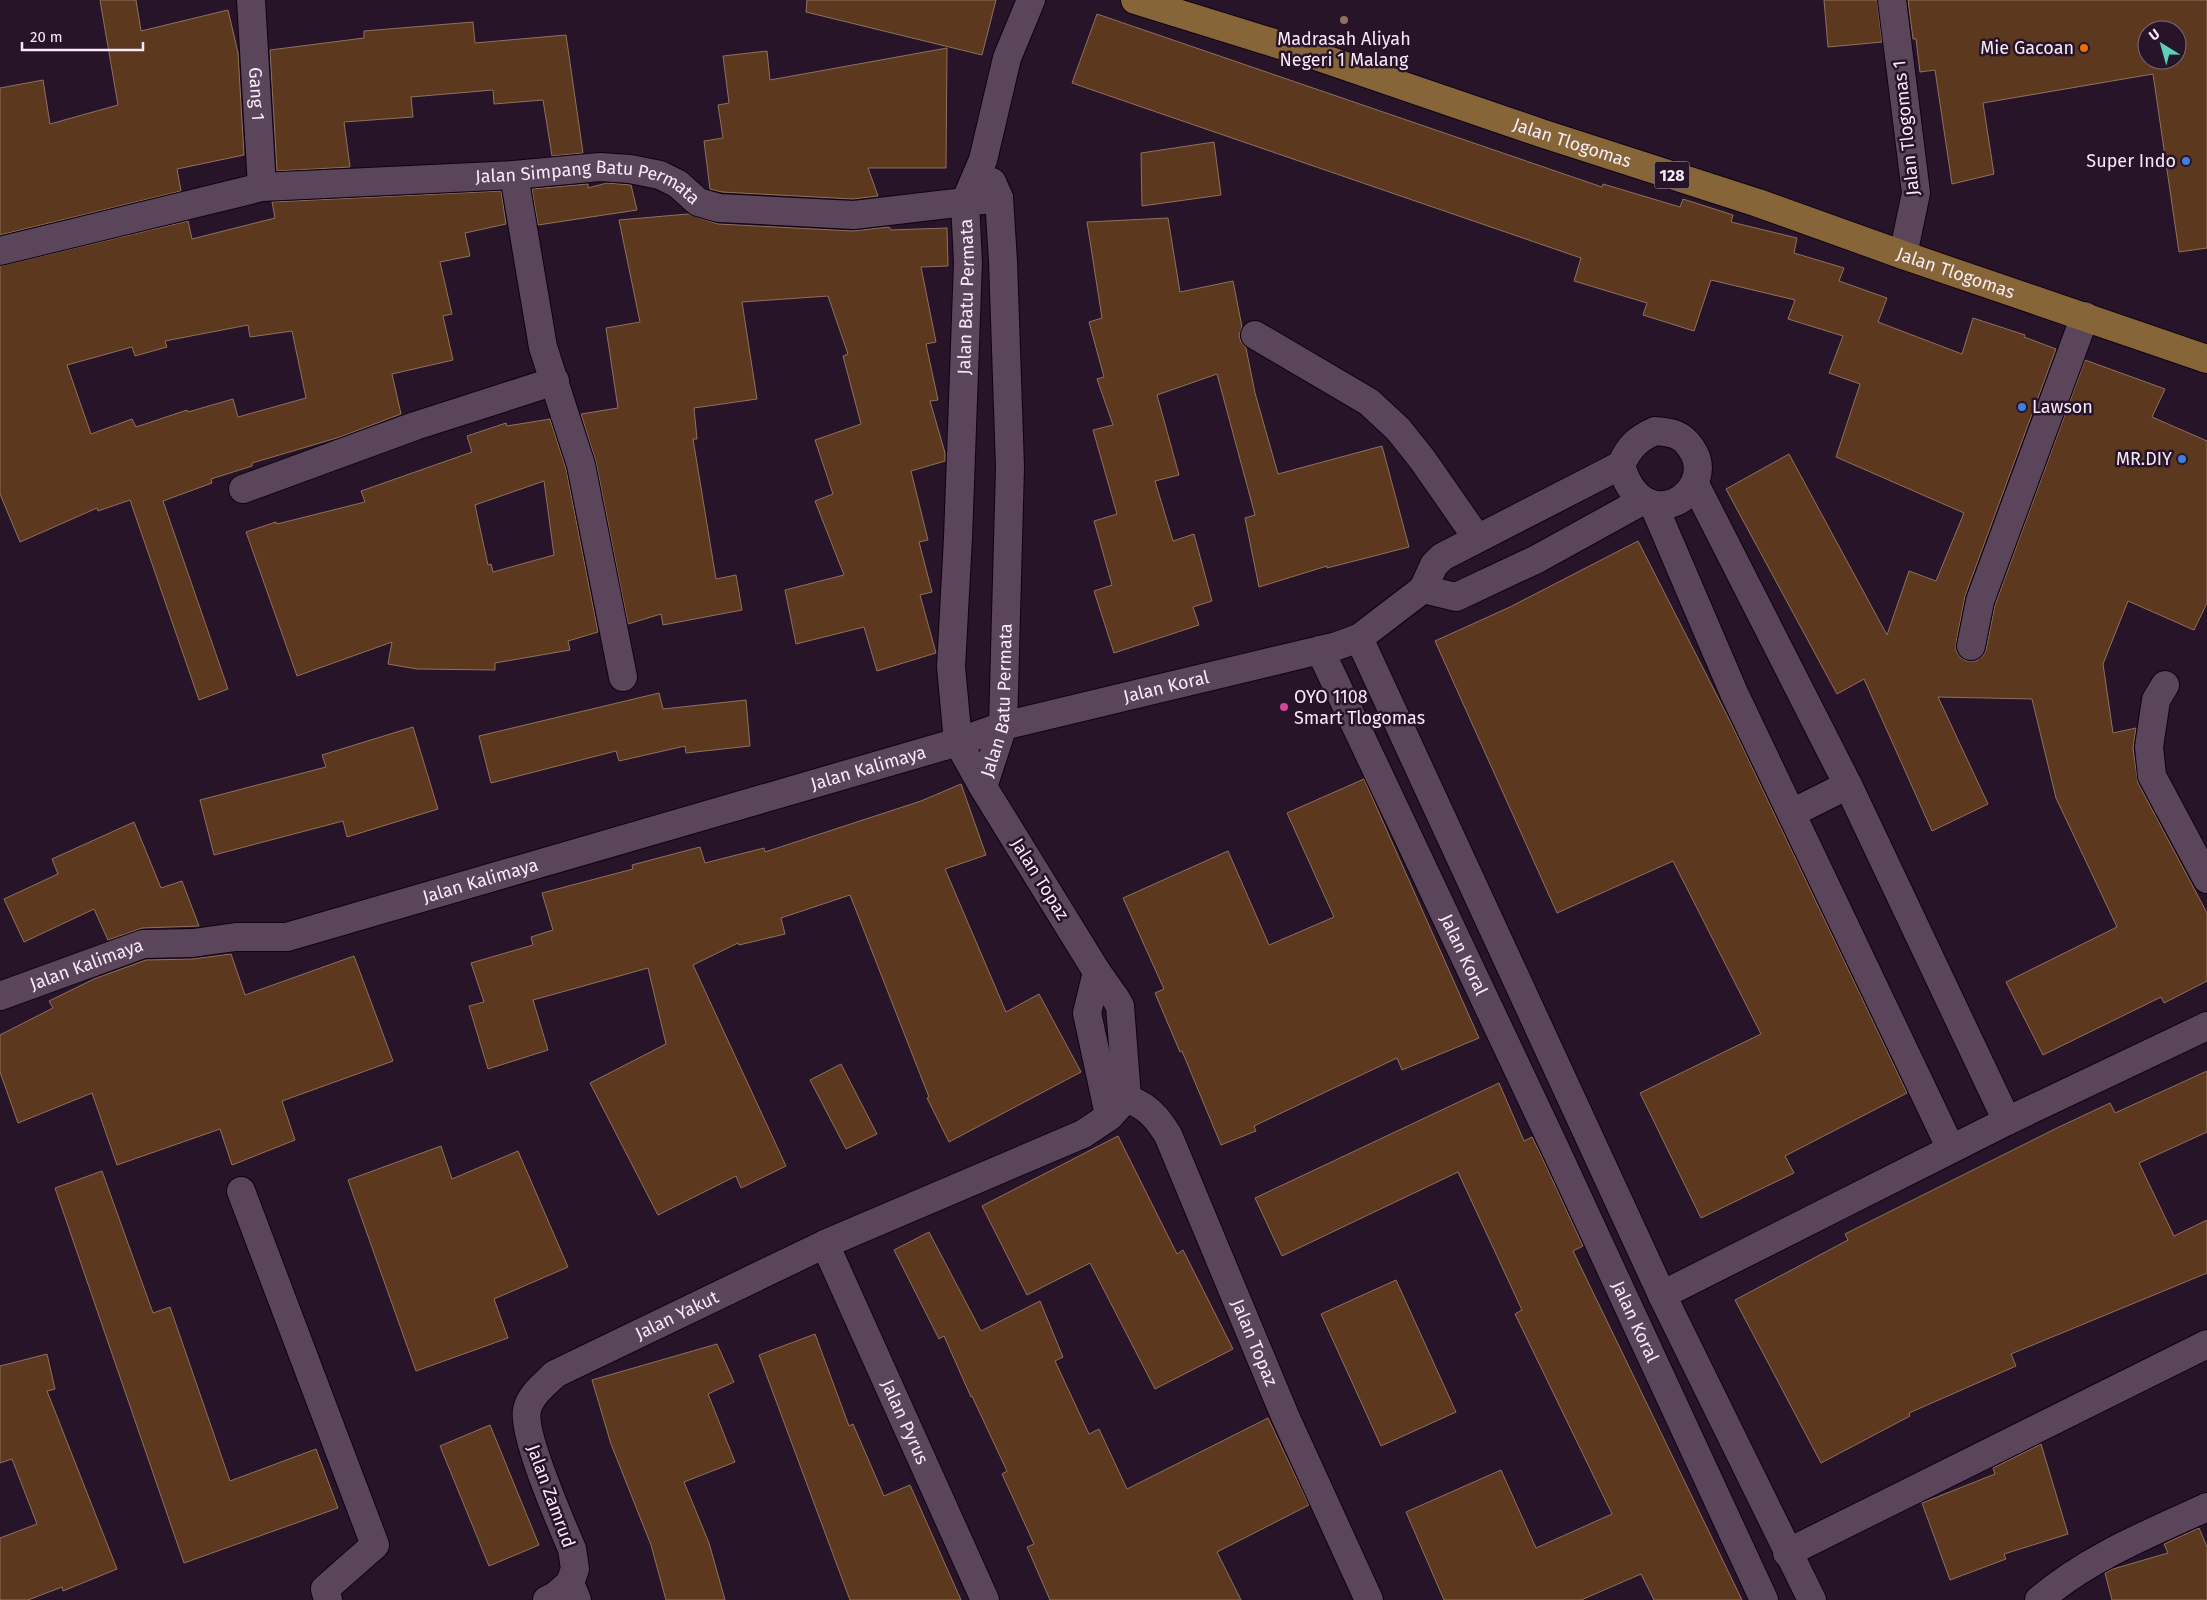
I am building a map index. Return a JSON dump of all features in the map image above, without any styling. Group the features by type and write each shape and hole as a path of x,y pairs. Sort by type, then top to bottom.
{"main road":[{"name":"Jalan Tlogomas","path":"1136,0 1316,56 1544,134 1758,203 1903,255 2207,359"}],"street":[{"name":"Gang 1","path":"251,0 262,187"},
{"name":"Jalan Batu Permata","path":"982,787 958,742 951,667 958,538 968,262 965,202 983,160 1007,58 1031,0"},
{"name":"Jalan Tlogomas 1","path":"1892,0 1916,193 1903,255"},
{"name":"Jalan Batu Permata","path":"982,787 1003,726 1010,467 999,198 983,160"},
{"name":"Jalan Simpang Batu Permata","path":"0,251 262,187 514,176 600,167 630,169 660,175 678,184 698,202 719,208 737,210 854,215 999,198"},
{"path":"514,176 543,347 581,465 623,677"},
{"path":"1971,646 1980,602 2085,316"},
{"path":"1255,335 1361,397 1398,429 1422,459 1477,538"},
{"path":"242,488 415,426 555,381"},
{"path":"1320,650 1359,638 1423,589 1434,565 1442,556 1621,465 1629,448 1641,437 1655,431 1672,432 1686,440 1695,453 1699,469 1694,484 1686,496 1674,503 1648,503 1456,597 1423,589"},
{"path":"1621,465 1626,481 1635,495 1648,503 1734,693 1951,1149"},
{"path":"1694,484 1848,785 2006,1121"},
{"path":"1359,638 1662,1295 1812,1600"},
{"name":"Jalan Koral","path":"958,742 1003,726 1320,650 1554,1146 1764,1600"},
{"path":"2165,685 2156,700 2148,747 2152,776 2207,879"},
{"name":"Jalan Kalimaya","path":"0,996 143,944 193,943 236,937 287,937 958,742"},
{"path":"1792,813 1848,785"},
{"name":"Jalan Topaz","path":"982,787 1120,1006 1114,1103 1144,1106 1161,1124 1168,1136 1285,1416 1369,1600"},
{"path":"1662,1295 2006,1121 2207,1026"},
{"path":"825,1244 1083,1134 1114,1103"},
{"path":"241,1192 375,1545 325,1589 328,1600"},
{"name":"Jalan Yakut","path":"535,1393 555,1374 825,1244"},
{"name":"Jalan Pyrus","path":"825,1244 985,1600"},
{"path":"1788,1553 2207,1344"},
{"name":"Jalan Zamrud","path":"535,1393 527,1410 529,1436 572,1549 575,1569 574,1592"},
{"path":"2038,1600 2062,1580 2097,1558 2207,1507"},
{"path":"547,1600 555,1596 574,1592"}],"building":[{"path":"100,0 136,0 141,31 228,10 238,53 244,155 177,169 181,191 0,235 0,88 43,80 50,124 118,105"},
{"path":"807,0 996,0 982,55 806,12"},
{"path":"1824,0 1877,0 1882,42 1828,47"},
{"path":"1908,0 2207,0 2207,248 2179,252 2153,74 1983,103 1994,174 1952,184 1935,70 1920,72 1916,39 1913,39"},
{"path":"1097,14 1602,187 1603,184 1680,207 1683,199 1733,215 1731,222 1797,238 1794,253 1844,268 1839,281 1887,298 1878,322 1962,354 1973,318 2025,335 2024,337 2056,349 1965,596 1956,651 1961,658 1967,661 1976,661 1983,656 1986,650 1995,605 2085,360 2165,389 2152,417 2207,441 2207,603 2194,630 2128,601 2103,664 2113,733 2136,728 2133,748 2138,783 2207,913 2207,981 2164,1003 2161,997 2043,1055 2006,982 2117,927 2056,798 2032,699 1938,697 1988,804 1932,831 1864,679 1837,694 1726,489 1789,454 1887,635 1909,571 1936,581 1964,513 1836,457 1860,384 1829,373 1843,336 1788,319 1795,300 1711,280 1694,331 1643,315 1647,303 1574,281 1581,258 1072,83"},
{"path":"473,22 475,43 566,35 583,153 552,156 543,100 494,104 493,90 411,97 413,117 344,122 350,167 277,171 270,50 364,38 364,31"},
{"path":"947,48 946,168 868,168 878,196 853,199 722,192 710,189 704,141 723,138 718,105 729,103 723,56 767,51 770,80"},
{"path":"1214,142 1221,195 1142,206 1141,153"},
{"path":"607,183 631,185 637,210 538,225 532,189 588,184 588,188"},
{"path":"501,191 506,224 465,233 470,256 440,262 452,314 443,316 453,360 392,374 401,414 340,437 252,463 252,466 211,479 212,483 163,501 228,689 199,700 130,500 98,511 97,508 20,542 0,494 0,266 188,221 192,239 275,218 272,202","holes":["248,325 250,337 292,331 306,398 238,417 233,399 188,412 187,410 136,427 132,419 91,434 67,365 132,347 135,356 167,347 165,341"]},
{"path":"688,214 718,224 853,231 889,227 891,230 947,228 948,266 921,267 936,342 926,344 938,400 930,401 945,453 945,461 911,471 928,540 919,542 932,592 920,595 936,653 877,671 864,627 796,644 785,590 844,575 815,501 833,494 815,440 861,424 843,356 848,354 828,296 742,302 757,399 694,408 697,439 693,439 716,579 736,575 742,610 663,625 661,614 628,624 596,462 581,414 618,408 606,328 640,322 619,220"},
{"path":"1168,218 1180,292 1233,281 1242,327 1239,335 1241,342 1246,348 1255,393 1278,474 1382,446 1409,547 1327,568 1327,566 1259,587 1245,518 1255,515 1217,374 1157,395 1179,475 1155,481 1173,541 1194,534 1212,601 1193,607 1199,625 1114,653 1094,591 1112,585 1094,521 1117,514 1093,430 1113,425 1097,379 1104,377 1089,322 1102,318 1087,222"},
{"path":"550,419 566,469 598,632 568,641 570,650 495,663 495,670 417,669 388,664 392,642 297,676 246,532 276,522 277,524 365,502 361,491 472,452 467,436 506,423 507,426","holes":["544,481 554,555 493,572 491,564 488,565 475,505"]},
{"path":"1638,541 1731,723 1907,1093 1785,1156 1794,1173 1701,1218 1640,1093 1761,1034 1673,861 1557,913 1435,641 1510,607"},
{"path":"659,693 663,709 746,700 750,746 686,753 685,746 619,761 616,751 491,783 479,736"},
{"path":"413,727 438,809 347,837 343,821 214,855 200,800 326,767 322,755"},
{"path":"1364,779 1479,1038 1402,1070 1397,1058 1254,1126 1256,1131 1221,1145 1182,1051 1180,1052 1155,993 1164,989 1123,898 1228,851 1269,945 1334,917 1287,813"},
{"path":"961,784 986,855 945,869 1006,1012 1039,994 1081,1072 949,1142 927,1098 929,1097 850,895 781,918 785,934 739,945 738,943 693,965 786,1166 741,1188 736,1176 658,1215 590,1083 666,1044 648,968 533,1000 548,1050 488,1069 469,1006 484,1002 471,963 533,945 531,937 553,930 542,893 633,869 632,865 700,847 705,863 764,848 765,852 921,801"},
{"path":"134,822 161,888 182,881 199,926 142,928 108,940 94,909 24,942 4,899 58,874 52,859"},
{"path":"231,954 245,995 354,956 393,1061 282,1101 295,1140 232,1165 220,1129 117,1165 92,1093 18,1123 0,1072 0,1035 53,1008 49,1001 94,979 146,960 193,959"},
{"path":"841,1064 877,1134 846,1149 810,1080"},
{"path":"2207,1071 2207,1132 2139,1163 2174,1236 2207,1220 2207,1273 2011,1354 2016,1366 1909,1413 1910,1416 1821,1463 1735,1300 1848,1240 1845,1234 2057,1128 2110,1103 2115,1113"},
{"path":"1499,1083 1524,1141 1532,1137 1540,1153 1583,1246 1573,1251 1742,1600 1654,1600 1641,1574 1581,1600 1444,1600 1406,1512 1501,1470 1536,1548 1612,1514 1515,1314 1522,1310 1458,1172 1282,1256 1255,1198"},
{"path":"1118,1136 1177,1254 1183,1250 1233,1349 1155,1389 1090,1263 1027,1295 982,1206"},
{"path":"441,1146 452,1179 518,1151 568,1267 494,1299 508,1338 416,1371 348,1180"},
{"path":"102,1171 153,1313 170,1307 230,1481 316,1449 338,1508 184,1563 55,1188"},
{"path":"929,1232 981,1331 1040,1301 1063,1357 1055,1361 1089,1434 1099,1429 1127,1489 1268,1418 1309,1505 1217,1552 1241,1600 1050,1600 1027,1547 1034,1544 1002,1474 1007,1471 944,1336 939,1339 894,1250"},
{"path":"1396,1280 1456,1412 1381,1446 1321,1314"},
{"path":"815,1334 849,1426 853,1424 884,1496 910,1485 961,1600 850,1600 759,1355"},
{"path":"717,1344 734,1382 708,1394 735,1462 684,1482 709,1543 725,1600 666,1600 651,1545 611,1444 592,1380"},
{"path":"47,1354 55,1389 47,1391 117,1569 63,1591 62,1587 28,1600 0,1600 0,1538 37,1524 12,1459 0,1463 0,1366"},
{"path":"490,1425 539,1545 489,1566 440,1446"},
{"path":"2041,1444 2068,1534 2004,1554 2006,1559 1950,1580 1922,1503 1995,1474 1993,1468"},
{"path":"2199,1528 2207,1547 2207,1600 2112,1600 2105,1573 2168,1553 2164,1544"}],"place":[{"name":"Madrasah Aliyah Negeri 1 Malang","path":"1344,20"},
{"name":"Mie Gacoan","path":"2084,48"},
{"name":"Super Indo","path":"2186,161"},
{"name":"Lawson","path":"2022,407"},
{"name":"MR.DIY","path":"2182,459"},
{"name":"OYO 1108 Smart Tlogomas","path":"1284,707"}]}
